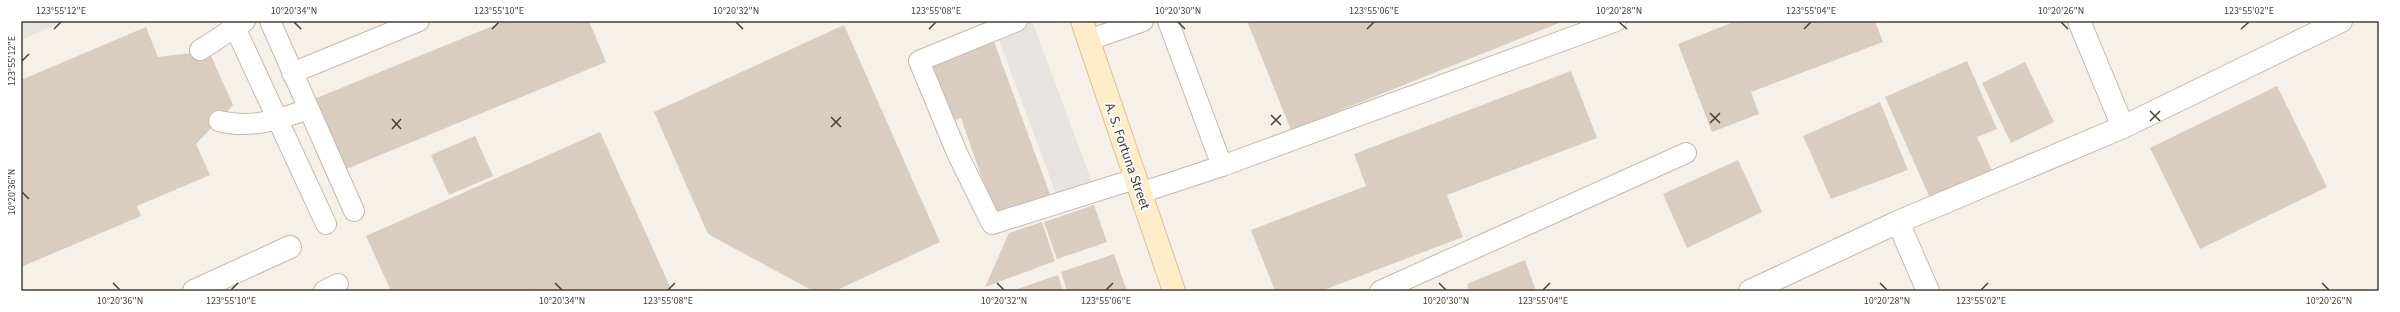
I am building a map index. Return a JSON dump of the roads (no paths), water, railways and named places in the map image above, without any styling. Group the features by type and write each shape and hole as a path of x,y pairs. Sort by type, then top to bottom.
{"main road":[{"name":"A. S. Fortuna Street","path":"1086,31 1174,291"}],"street":[{"path":"2079,21 2123,127"},
{"path":"1750,291 1898,222 2123,127 2341,21"},
{"path":"1898,222 1928,291"},
{"path":"194,291 290,247"}],"lane":[{"path":"270,21 354,211"},
{"path":"292,73 419,21"},
{"path":"1017,21 919,61 958,154 992,224 1222,166 1616,21"},
{"path":"1086,31 1143,21"},
{"path":"1168,21 1222,166"},
{"path":"200,50 237,23 278,121 326,224"},
{"path":"219,121 230,124 278,121 308,109"},
{"path":"1380,291 1686,154"}]}
